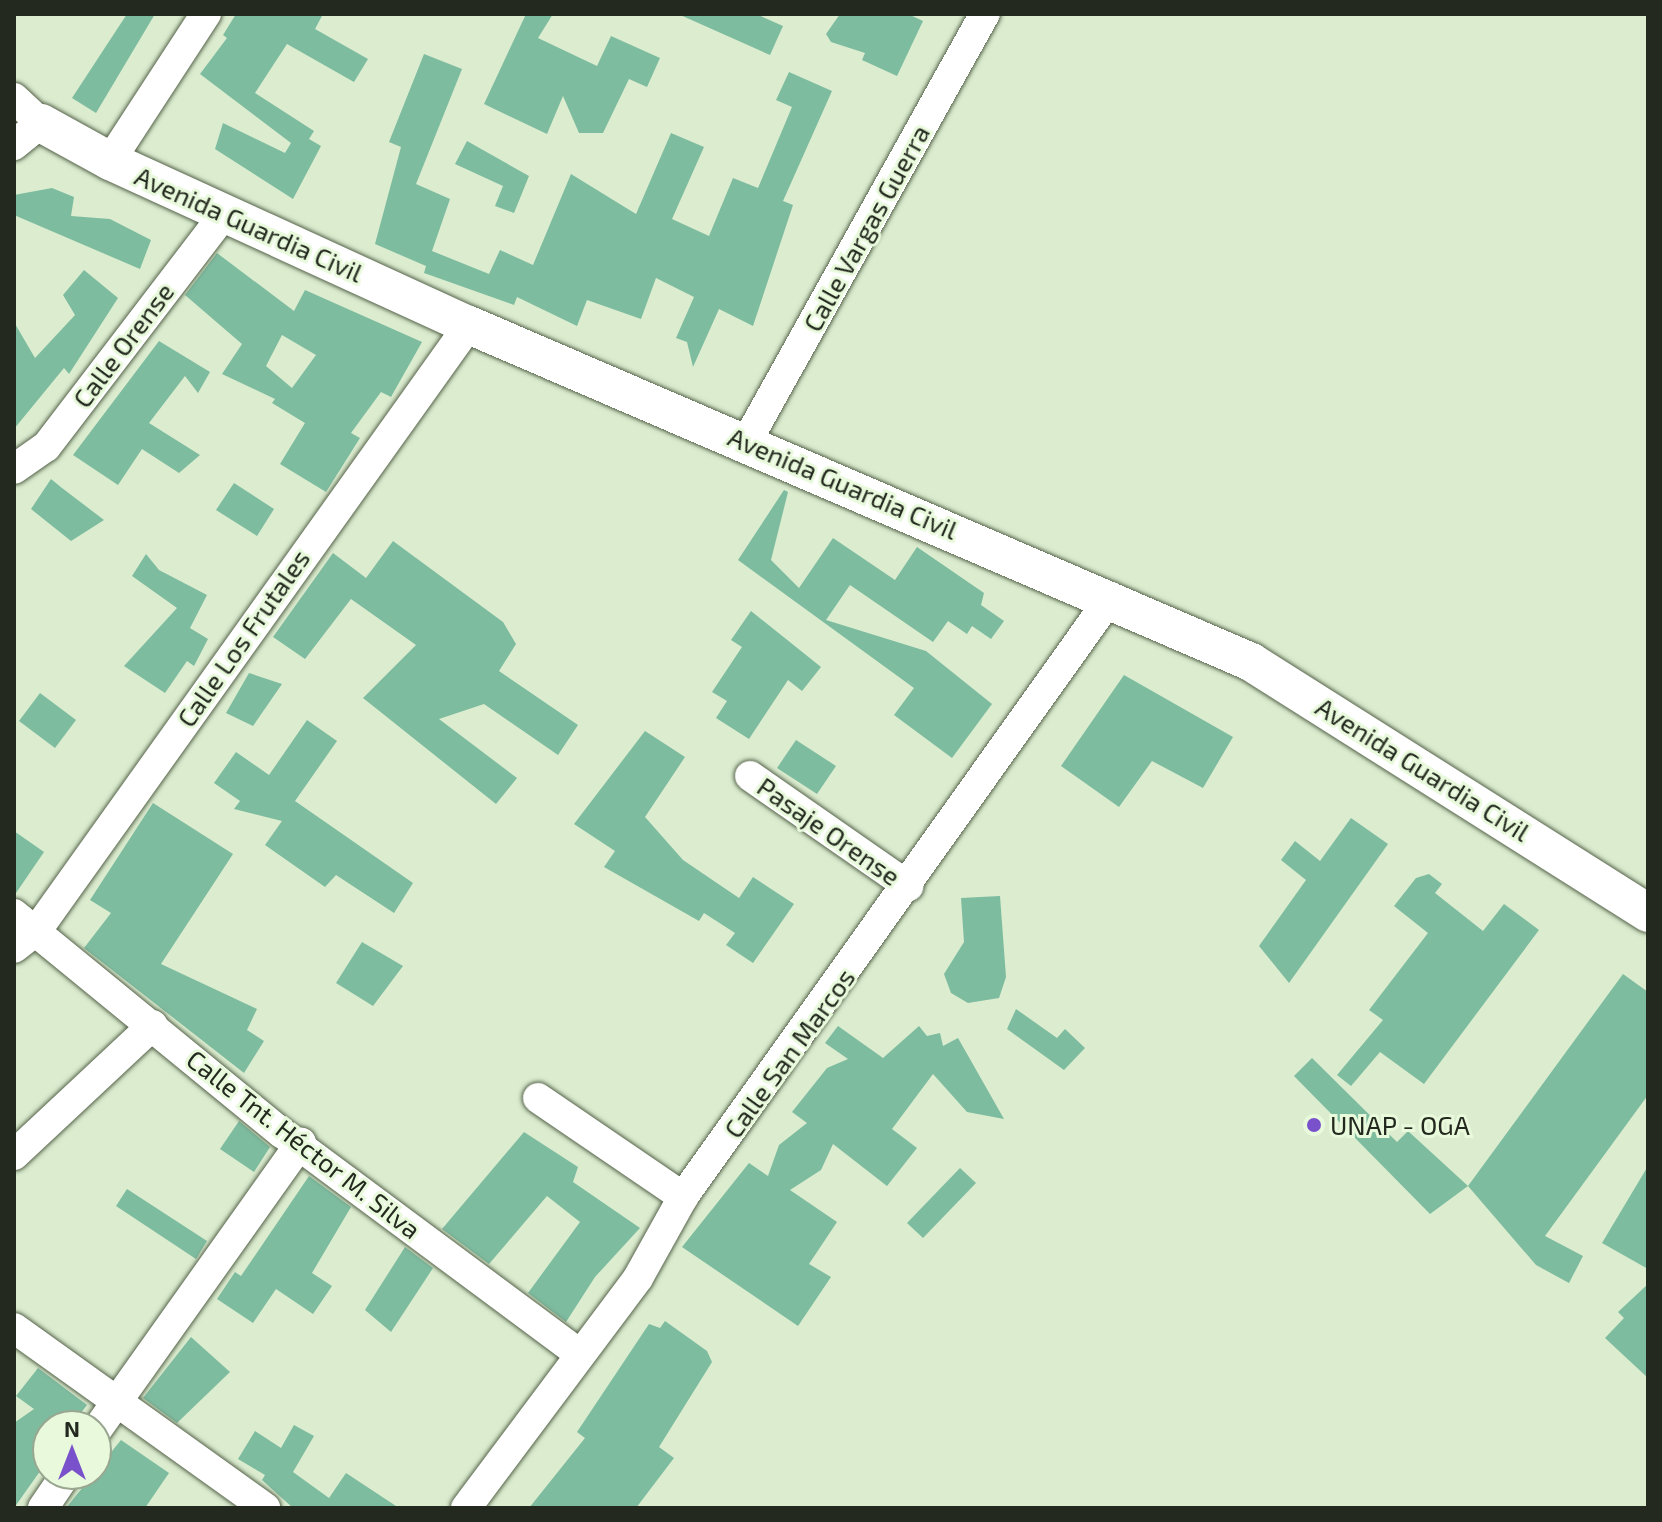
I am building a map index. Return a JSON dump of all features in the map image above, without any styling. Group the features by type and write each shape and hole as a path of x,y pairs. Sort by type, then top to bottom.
{"main road":[{"name":"Avenida Guardia Civil","path":"23,122 469,325 1111,597 1251,662 1648,913"}],"street":[{"path":"110,161 206,14"},
{"name":"Calle Vargas Guerra","path":"747,441 985,14"},
{"name":"Calle Orense","path":"14,469 46,447 224,214"},
{"name":"Calle Los Frutales","path":"22,931 469,325"},
{"name":"Calle San Marcos","path":"466,1508 577,1352 638,1278 683,1197 908,886 1111,597"},
{"name":"Pasaje Orense","path":"750,776 908,886"},
{"name":"Calle Tnt. Héctor M. Silva","path":"22,931 153,1025 301,1143 577,1352"},
{"path":"14,1155 153,1025"},
{"path":"538,1098 683,1197"},
{"path":"111,1410 301,1143"},
{"path":"14,1328 115,1404 265,1508"},
{"path":"43,1508 55,1490"}],"building":[{"path":"127,14 155,14 96,113 72,98"},
{"path":"236,14 323,14 315,29 368,59 354,82 287,44 255,93 314,131 309,139 321,146 293,199 215,149 223,123 285,153 291,143 200,74 227,38 223,35"},
{"path":"526,14 553,14 538,38 597,66 611,36 660,58 647,87 629,79 603,133 579,133 563,96 547,134 484,104"},
{"path":"678,14 756,14 783,26 770,55"},
{"path":"840,14 908,14 923,21 897,76 862,60 865,53 831,42 826,34"},
{"path":"424,54 462,69 416,184 450,199 432,251 489,274 500,250 533,265 571,174 636,214 671,133 704,147 672,219 709,236 733,178 758,188 792,107 776,100 789,72 832,91 783,201 793,205 753,326 719,309 693,367 687,342 676,338 694,297 656,278 641,319 587,300 577,326 517,297 514,305 424,273 426,266 375,244 401,147 389,142"},
{"path":"467,141 529,176 514,213 495,206 503,186 455,164"},
{"path":"52,188 74,197 71,216 110,219 151,240 140,269 14,215 14,195"},
{"path":"217,253 294,311 305,290 422,342 391,397 381,392 351,433 360,438 326,492 280,464 305,423 272,403 275,399 222,374 242,344 185,295","holes":["282,335 316,355 292,388 266,366"]},
{"path":"84,270 118,298 69,374 64,368 14,429 14,322 35,358 75,315 63,295"},
{"path":"159,341 210,372 198,393 185,376 149,423 200,455 179,473 142,449 118,485 73,455"},
{"path":"51,479 104,520 71,541 31,509"},
{"path":"234,483 274,509 257,536 216,510"},
{"path":"784,490 788,492 771,560 799,588 833,538 895,580 917,547 984,593 981,605 1004,621 991,639 972,626 967,634 948,621 933,642 850,585 826,620 926,651 992,704 952,758 894,715 914,688 738,560"},
{"path":"393,541 503,622 516,644 499,671 578,725 558,755 484,704 439,719 517,778 496,804 363,698 416,645 351,599 305,659 273,637 333,553 366,578"},
{"path":"146,554 159,570 207,595 190,628 208,639 194,666 187,661 165,693 124,666 177,608 132,576"},
{"path":"751,611 821,667 802,691 788,680 749,739 716,718 727,701 712,692 742,647 731,640"},
{"path":"249,673 282,684 253,726 226,713"},
{"path":"1124,675 1233,737 1203,788 1152,761 1119,807 1061,766"},
{"path":"40,693 76,720 55,748 19,721"},
{"path":"307,720 337,741 295,801 413,883 394,913 336,875 325,887 265,845 282,821 234,809 240,801 214,783 236,752 269,775"},
{"path":"645,731 685,757 645,817 683,860 739,898 753,877 794,904 753,963 726,945 735,933 704,913 699,921 604,867 615,851 574,824"},
{"path":"796,740 836,766 817,794 777,768"},
{"path":"153,803 233,854 161,964 257,1009 247,1030 264,1041 244,1073 84,948 111,913 90,900"},
{"path":"1351,818 1388,844 1289,983 1259,946 1306,880 1281,860 1295,841 1320,861"},
{"path":"14,831 44,852 14,896"},
{"path":"1429,874 1442,884 1435,893 1483,931 1504,904 1539,930 1424,1084 1380,1052 1351,1086 1337,1075 1383,1020 1369,1010 1428,933 1394,906 1416,878"},
{"path":"1000,896 1006,977 999,998 968,1003 951,993 944,974 964,942 961,898"},
{"path":"362,942 403,966 373,1006 336,983"},
{"path":"1623,974 1648,992 1648,1095 1545,1236 1583,1256 1569,1283 1536,1265 1468,1186"},
{"path":"1016,1009 1057,1038 1065,1029 1085,1048 1064,1070 1007,1029"},
{"path":"838,1026 883,1058 919,1026 927,1036 940,1033 943,1046 958,1038 1004,1119 967,1112 933,1074 892,1129 917,1148 887,1186 833,1144 821,1170 790,1190 837,1222 809,1264 831,1277 798,1326 682,1247 749,1163 768,1176 779,1145 807,1123 792,1112 827,1068 848,1059 825,1043"},
{"path":"1312,1058 1397,1142 1408,1131 1468,1186 1430,1214 1294,1076"},
{"path":"239,1121 270,1147 254,1172 220,1149"},
{"path":"524,1132 578,1167 573,1182 640,1228 595,1277 566,1322 528,1293 580,1222 547,1196 489,1264 442,1229"},
{"path":"1648,1166 1648,1269 1602,1243"},
{"path":"960,1168 976,1183 923,1238 907,1223"},
{"path":"309,1176 351,1207 312,1273 332,1286 313,1314 276,1289 253,1323 217,1299 235,1272 241,1276"},
{"path":"127,1189 207,1241 196,1259 116,1206"},
{"path":"405,1247 433,1268 391,1332 365,1310"},
{"path":"1648,1284 1648,1378 1605,1338 1624,1318 1618,1312"},
{"path":"665,1321 707,1351 712,1362 659,1447 674,1458 636,1508 529,1508 585,1438 577,1432 649,1324 660,1328"},
{"path":"191,1337 230,1372 177,1423 143,1398"},
{"path":"38,1368 87,1405 83,1410 33,1410 16,1396"},
{"path":"32,1410 32,1483 14,1508 14,1423"},
{"path":"294,1425 314,1436 293,1472 329,1498 346,1473 399,1508 293,1508 262,1480 265,1475 238,1459 255,1431 281,1448"},
{"path":"121,1440 169,1473 145,1508 66,1508 81,1490 112,1490 112,1451"}],"place":[{"name":"UNAP - OGA","path":"1314,1125"}]}
